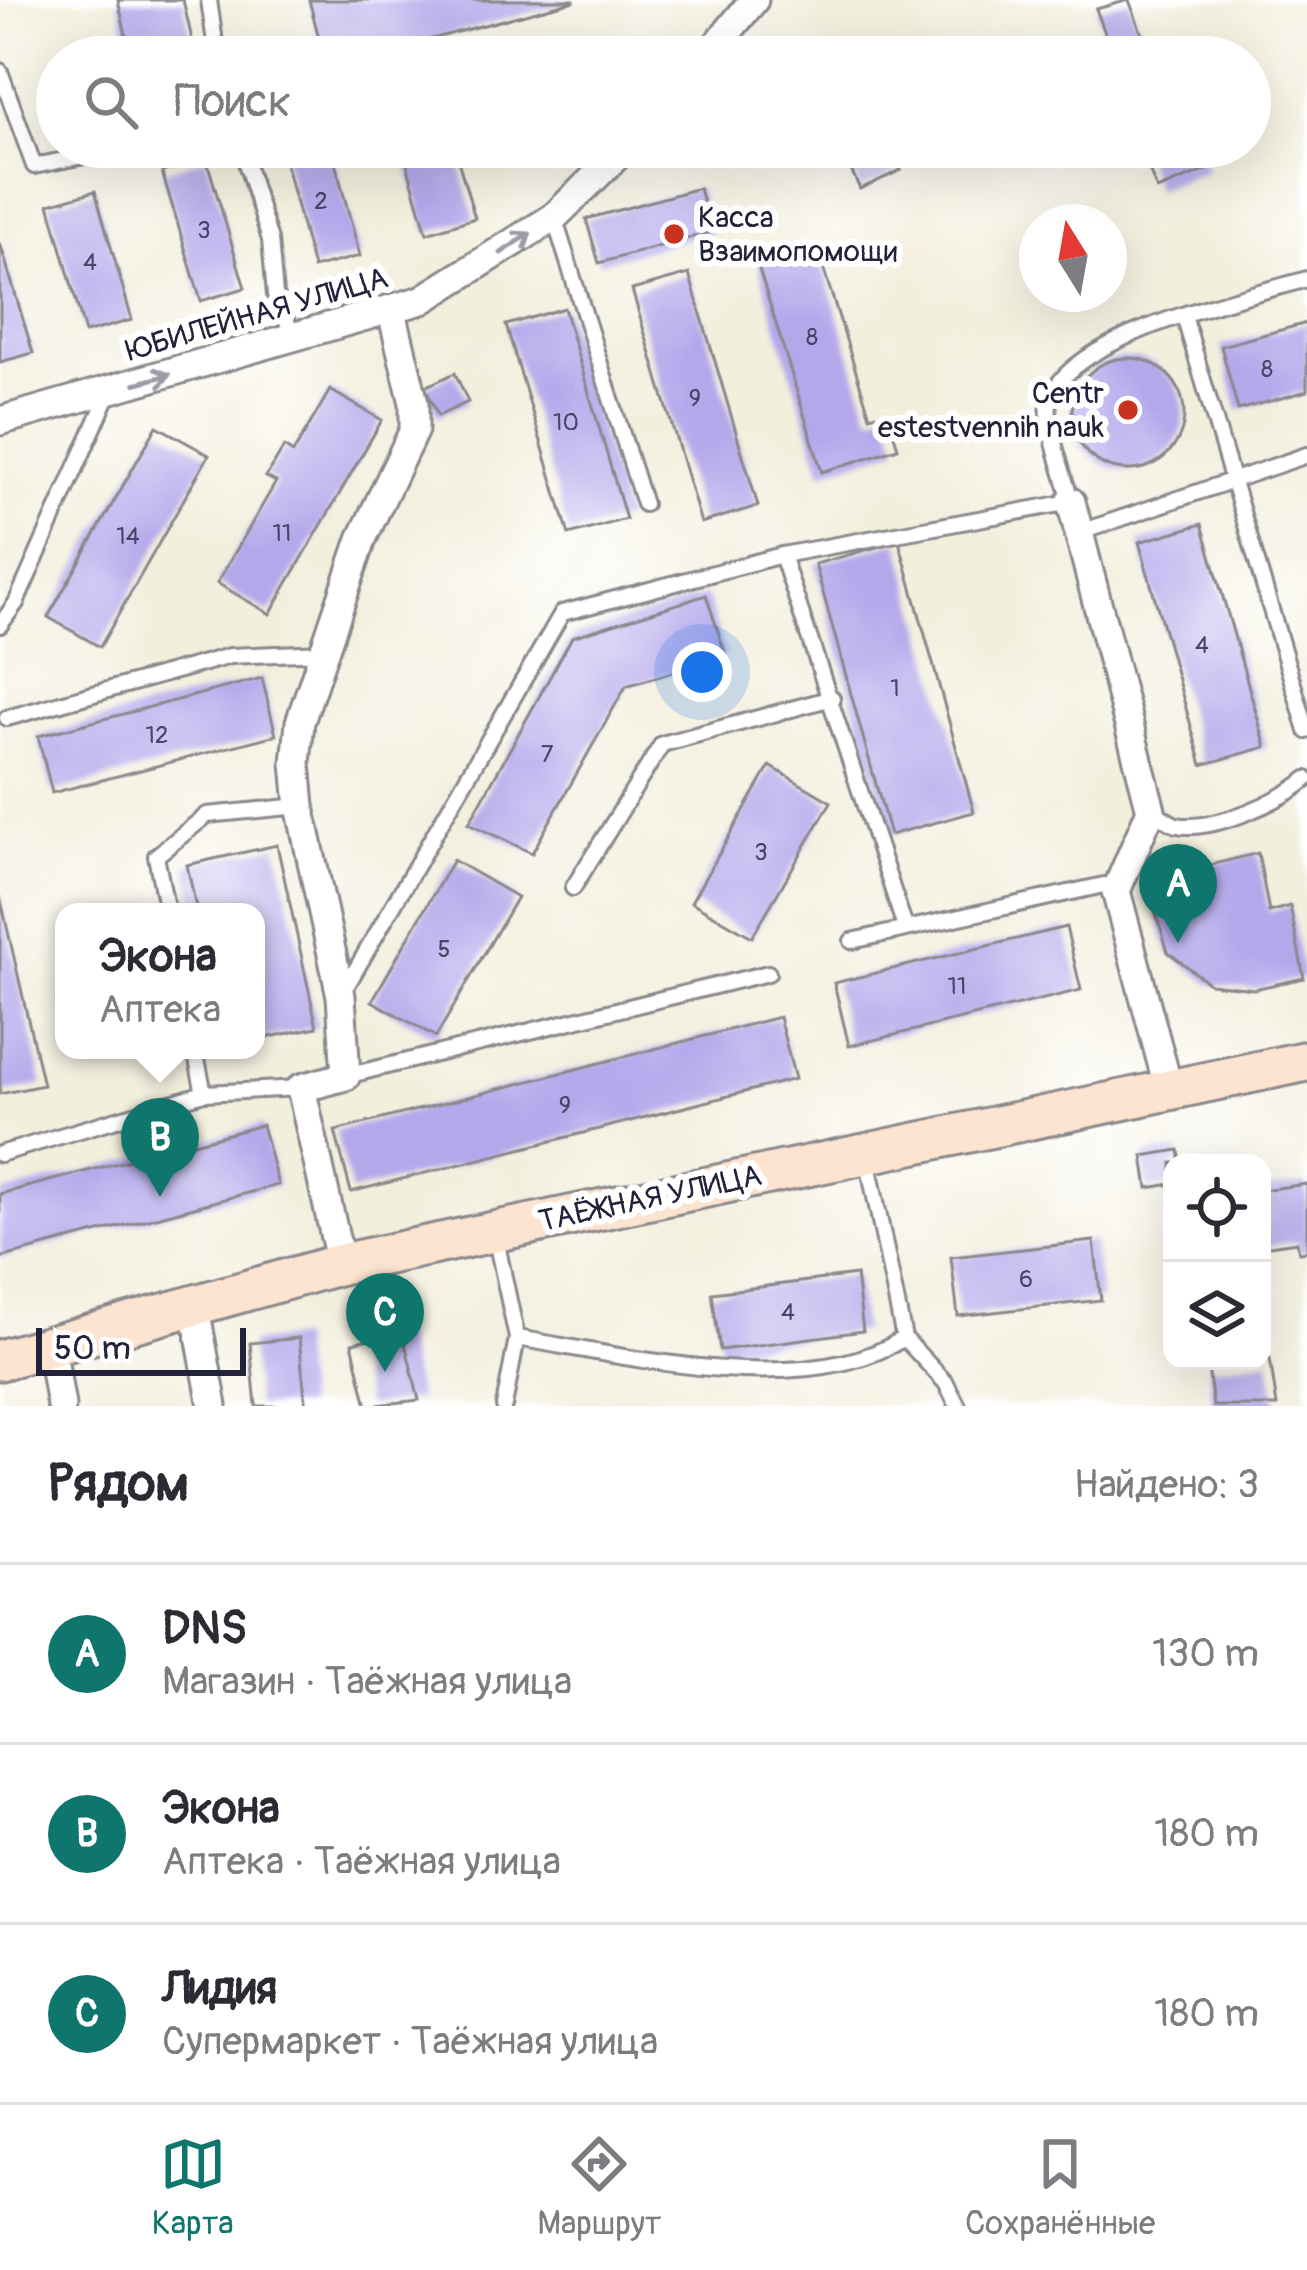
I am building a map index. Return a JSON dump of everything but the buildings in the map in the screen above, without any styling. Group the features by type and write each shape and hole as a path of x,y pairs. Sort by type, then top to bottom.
{"main road":[{"name":"ТАЁЖНАЯ УЛИЦА","path":"0,1360 341,1264 1307,1061"}],"street":[{"path":"724,36 754,0"},
{"name":"ЮБИЛЕЙНАЯ УЛИЦА","path":"0,421 422,300 554,218 605,168"},
{"path":"341,1264 301,1088 346,1076 341,997 300,806 300,722 362,538 414,430 414,403 392,312"},
{"path":"1071,502 1151,810 1116,891 1168,1090"},
{"path":"195,1308 213,1406"},
{"path":"51,1346 61,1406"}],"lane":[{"path":"209,0 214,36"},
{"path":"0,71 3,95 36,166"},
{"path":"248,168 270,240 275,295 294,339"},
{"path":"554,218 644,504"},
{"path":"341,997 523,673 562,614 782,555 1071,502 1048,406 1061,377 1084,357 1184,316 1307,279"},
{"path":"1184,316 1307,731"},
{"path":"0,625 16,603 110,391"},
{"path":"1078,533 1307,455"},
{"path":"782,555 904,927"},
{"path":"7,718 230,656 325,652"},
{"path":"573,888 662,744 832,698"},
{"path":"1151,810 1178,825 1211,822 1284,799 1307,779"},
{"path":"165,903 156,856 207,815 300,806"},
{"path":"852,941 1104,885 1116,891"},
{"path":"346,1076 768,973"},
{"path":"197,1059 204,1093"},
{"path":"0,1154 204,1093 301,1088"},
{"path":"866,1154 904,1338 946,1383 958,1406"},
{"path":"494,1230 517,1338 504,1406"},
{"path":"517,1338 702,1370 845,1364 879,1354 904,1338"}],"place":[{"name":"Касса Взаимопомощи","path":"674,234"},
{"name":"Centr estestvennih nauk","path":"1128,410"},
{"name":"DNS","path":"1178,943"},
{"name":"Экона","path":"160,1197"},
{"name":"Лидия","path":"385,1372"}]}
